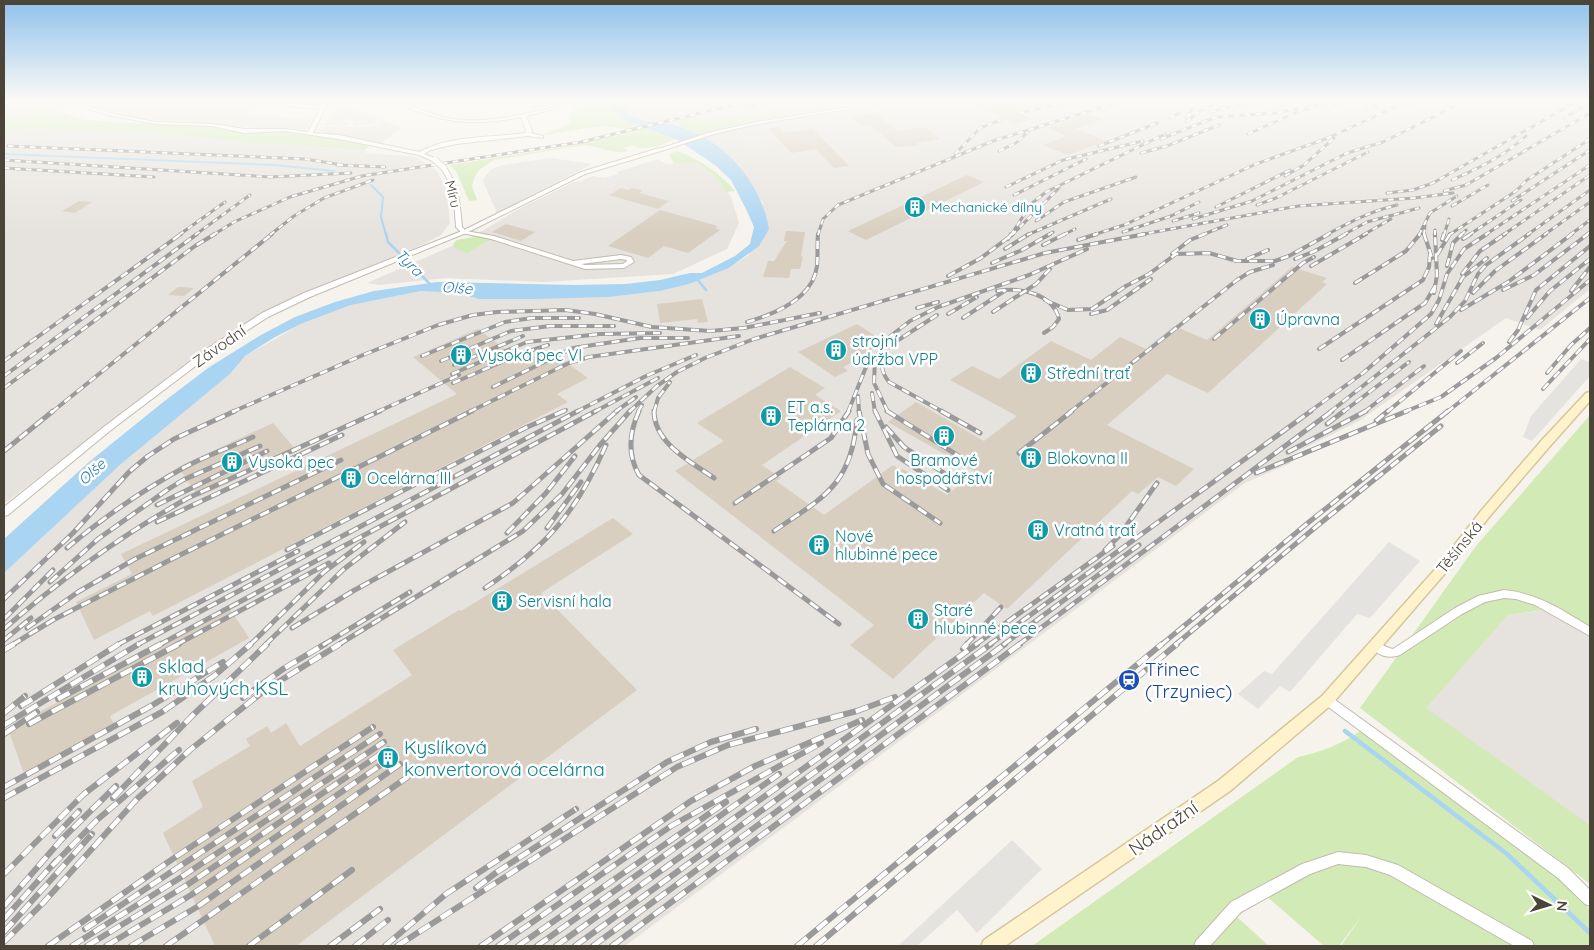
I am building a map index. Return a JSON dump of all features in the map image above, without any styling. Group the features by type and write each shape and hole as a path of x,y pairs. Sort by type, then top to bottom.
{"main road":[{"name":"Těšínská","path":"1327,700 1376,646 1546,443 1590,394"},
{"name":"Nádražní","path":"990,946 1224,786 1327,700"}],"street":[{"name":"Míru","path":"374,144 420,154 435,160 444,168 452,182 457,199 459,227 464,232"},
{"path":"420,154 427,149 454,144"},
{"path":"662,151 682,144"},
{"name":"Závodní","path":"4,512 108,428 211,350 248,325 292,302 464,232 583,173 662,151"},
{"path":"464,232 492,237 585,267 624,266 631,262 629,258 571,262"},
{"path":"1376,646 1387,652 1398,651 1428,630 1476,602 1488,597 1504,594 1545,604 1588,630"},
{"path":"1327,700 1520,841 1562,873 1590,899"},
{"path":"1202,946 1236,907 1307,869 1338,858 1366,861 1393,870 1527,946"}],"shaded area":[{"path":"4,144 277,144 364,150 367,153 416,157 436,170 446,187 450,223 441,235 422,245 270,308 220,339 4,504"},
{"path":"697,144 1590,144 1590,289 1540,330 1506,318 1359,421 1285,458 1291,463 1245,483 625,946 4,946 4,573 121,464 230,374 245,356 303,323 351,305 421,291 457,293 479,299 609,297 660,291 689,284 729,268 749,255 763,202"},
{"path":"738,144 765,144 769,149 746,152"},
{"path":"551,158 592,164 497,213 483,181 486,175 492,169 503,165"},
{"path":"658,159 667,164 627,178 609,188 581,181 592,176 604,178 619,174 617,172"},
{"path":"698,163 717,178 731,197 739,223 727,249 673,274 543,282 446,278 379,285 367,283 470,238 519,209 574,182 587,181 609,188 627,178 667,164"},
{"path":"1581,359 1590,362 1590,376 1532,441 1523,437 1531,416"},
{"path":"1389,542 1420,561 1370,618 1357,614 1290,692 1280,686 1258,709 1238,694 1264,671 1272,674"},
{"path":"1547,610 1590,635 1590,825 1425,708 1508,615"},
{"path":"1012,840 1042,869 977,933 957,910 917,946 898,946"}],"green space":[{"path":"277,144 360,144 369,147 364,150"},
{"path":"576,144 662,144 648,148 632,145 624,148 628,151 622,152 584,145 494,160 480,169 474,178 472,186 477,200 469,201 457,173 450,165"},
{"path":"678,151 709,167 735,191 727,192 717,178 698,163 674,164 669,154"},
{"path":"480,236 491,239 467,253 454,247 453,244 457,240"},
{"path":"1590,415 1590,628 1557,608 1508,615 1426,708 1590,825 1590,884 1360,708 1476,546"},
{"path":"1360,731 1572,889 1590,910 1590,946 1341,946 1363,914 1339,946 1324,946 1264,894 1237,917 1269,946 1032,946 1298,757 1330,747"}],"water":[{"name":"Olše","path":"684,144 714,144 723,151 748,178 758,194 765,211 769,229 759,246 729,268 689,284 660,291 609,297 479,299 457,293 421,291 351,305 303,323 275,337 245,356 230,374 121,464 4,573 4,539 89,462 208,368 261,335 295,317 335,302 374,291 437,282 574,285 626,284 660,280 690,273 702,273 735,256 750,244 754,227 731,180 715,165"}],"building":[{"path":"783,144 828,144 849,166 834,168 816,149 791,153"},
{"path":"893,144 918,144 915,146 896,147"},
{"path":"1045,144 1097,144 1068,155 1043,145"},
{"name":"Mechanické dílny","path":"967,175 984,182 866,240 848,231"},
{"path":"621,188 643,190 639,193 669,201 658,209 609,195"},
{"path":"79,201 92,202 75,213 62,211"},
{"path":"660,210 718,226 715,228 720,230 688,253 664,246 648,258 608,246"},
{"path":"506,224 535,232 521,241 492,232"},
{"path":"786,231 805,232 800,269 791,269 789,278 763,277 768,261 774,261 787,241 784,241"},
{"path":"1292,267 1327,278 1322,282 1327,284 1208,393 1167,374 1107,425 1194,469 1176,486 1158,477 1138,494 1132,491 1007,609 984,593 893,679 850,645 874,625 675,471 724,441 697,423 790,367 825,388 815,395 841,411 762,465 781,478 776,481 824,515 893,465 947,495 976,472 888,422 916,402 984,441 1017,416 950,380 972,366 999,379 1051,341 1091,360 1120,337 1146,349 1174,326 1207,340"},
{"path":"178,287 194,288 184,296 168,295"},
{"path":"702,299 708,322 698,323 697,319 660,323 657,304"},
{"name":"strojní údržba VPP","path":"857,324 877,337 865,343 873,349 866,352 869,354 843,367 848,371 835,377 798,352"},
{"name":"Ocelárna III","path":"478,329 522,362 549,350 588,378 557,394 568,402 153,616 150,611 94,640 76,602 132,574 121,554 457,394 413,357"},
{"name":"Vysoká pec","path":"273,423 297,451 199,497 178,467"},
{"name":"Kyslíková konvertorová ocelárna","path":"613,518 633,534 541,593 637,690 296,946 215,946 163,833 203,807 192,781 250,746 246,739 267,726 271,733 286,723 300,746 412,675 393,650 459,610 461,611"},
{"name":"sklad kruhových KSL","path":"230,609 249,638 110,716 116,728 26,779 8,729"}],"waterway":[{"name":"Tyra","path":"4,154 274,165 334,171"},
{"name":"Tyra","path":"371,185 383,197 381,217 386,235"},
{"name":"Tyra","path":"386,234 388,242 431,285"},
{"path":"697,279 706,290"},
{"path":"1345,731 1507,854 1590,933"}],"railway":[{"path":"213,235 234,222 290,197 362,176 566,144"},
{"path":"955,154 964,144"},
{"path":"818,235 823,219 838,205 985,144"},
{"path":"999,151 1013,144"},
{"path":"1099,146 1103,144"},
{"path":"1006,187 1063,160 1129,144"},
{"path":"1011,235 1031,204 1046,192 1144,144"},
{"path":"1141,153 1171,144"},
{"path":"1093,235 1124,225 1256,164 1310,144"},
{"path":"1285,176 1304,165 1327,144"},
{"path":"1193,219 1252,201 1347,153 1375,144"},
{"path":"1387,193 1413,190 1433,183 1501,144"},
{"path":"1452,180 1491,161 1516,144"},
{"path":"1444,191 1466,185 1536,144"},
{"path":"1450,235 1582,144"},
{"path":"8,146 305,159 343,165"},
{"path":"1512,201 1590,150"},
{"path":"1257,205 1276,198 1368,152"},
{"path":"1014,195 1086,159"},
{"path":"4,160 270,177 351,173"},
{"path":"337,165 385,167"},
{"path":"1485,235 1590,165"},
{"path":"4,168 154,177"},
{"path":"1216,207 1290,170"},
{"path":"1503,235 1590,175"},
{"path":"1036,221 1064,202 1136,177"},
{"path":"270,235 294,216 324,198 373,180"},
{"path":"1452,206 1488,185"},
{"path":"1013,234 1059,188"},
{"path":"1527,235 1590,190"},
{"path":"1138,235 1298,206 1414,198 1453,193"},
{"path":"195,235 250,195"},
{"path":"1419,235 1430,213 1457,196"},
{"path":"1028,234 1111,199"},
{"path":"1469,235 1521,200"},
{"path":"179,235 225,202"},
{"path":"1123,232 1171,216 1199,202"},
{"path":"1544,235 1590,202"},
{"path":"1326,235 1352,221 1397,205"},
{"path":"1343,235 1367,222 1419,208"},
{"path":"1173,221 1199,213"},
{"path":"1363,235 1391,219"},
{"path":"1444,235 1449,219"},
{"path":"1570,235 1590,220"},
{"path":"1202,235 1227,225"},
{"path":"1424,234 1425,225"},
{"path":"1043,245 1075,229"},
{"path":"1447,266 1453,243 1466,230"},
{"path":"1048,235 1053,232"},
{"path":"1586,235 1590,232"},
{"path":"4,361 181,234"},
{"path":"4,376 197,234"},
{"path":"4,388 195,246 215,234"},
{"path":"52,412 272,234"},
{"path":"747,322 769,315 791,303 808,288 814,278 817,266 818,234"},
{"path":"1009,237 1013,234"},
{"path":"1005,249 1028,234"},
{"path":"992,263 1022,250 1050,234"},
{"path":"1078,240 1097,234"},
{"path":"630,411 657,386 677,372 705,358 754,339 1045,253 1145,234"},
{"path":"1172,254 1190,240 1205,234"},
{"path":"1047,301 1068,310 1092,309 1126,286 1149,274 1176,254 1209,253 1237,261 1275,261 1289,256 1329,234"},
{"path":"1295,259 1315,251 1346,234"},
{"path":"1311,266 1366,234"},
{"path":"1355,283 1406,251 1420,234"},
{"path":"1424,234 1432,258"},
{"path":"1434,293 1437,275 1435,234"},
{"path":"1442,240 1444,234"},
{"path":"1463,239 1471,234"},
{"path":"1309,412 1363,373 1431,314 1439,300 1447,274 1464,249 1487,234"},
{"path":"1462,274 1480,251 1505,234"},
{"path":"1330,412 1450,317 1465,301 1478,274 1486,265 1529,234"},
{"path":"1473,293 1495,271 1546,234"},
{"path":"1461,310 1508,282 1572,234"},
{"path":"1503,290 1534,275 1588,234"},
{"path":"1437,255 1450,235"},
{"path":"948,276 981,258 1009,237"},
{"path":"1509,342 1518,330 1536,290 1590,246"},
{"path":"888,411 874,383 875,359 888,338 910,321 938,307 1029,275 1087,249"},
{"path":"1247,259 1268,250"},
{"path":"1319,349 1423,280 1429,267 1430,254"},
{"path":"1214,339 1303,263 1314,257"},
{"path":"1436,324 1463,277 1487,258"},
{"path":"1527,318 1550,291 1590,259"},
{"path":"1070,412 1237,280 1250,272 1273,265"},
{"path":"1571,291 1590,267"},
{"path":"1025,291 1036,284 1050,269"},
{"path":"1091,314 1107,310 1151,279"},
{"path":"1404,412 1441,397 1496,358 1590,280"},
{"path":"1342,360 1425,303 1435,286"},
{"path":"963,318 1006,290"},
{"path":"997,291 1006,290"},
{"path":"1006,290 1025,291"},
{"path":"993,312 1025,291"},
{"path":"1025,291 1047,301"},
{"path":"948,314 977,297"},
{"path":"1447,412 1590,298"},
{"path":"1044,333 1053,327 1059,319 1056,310 1047,301"},
{"path":"917,308 938,302"},
{"path":"232,412 363,355 438,325 473,315 497,312 566,310 595,314 652,327 710,331 744,328 820,313"},
{"path":"937,315 886,348 882,365 884,374 889,382 943,412"},
{"path":"422,356 505,322 532,318 579,318"},
{"path":"441,361 511,331 550,326 614,326"},
{"path":"1547,373 1571,345 1590,328"},
{"path":"452,374 527,342 600,334 660,333"},
{"path":"454,365 523,336"},
{"path":"469,412 569,363 589,357 739,336"},
{"path":"493,387 573,348 640,338 688,338"},
{"path":"1543,389 1590,339"},
{"path":"1457,363 1483,343"},
{"path":"453,383 520,354 548,345"},
{"path":"1387,412 1461,351"},
{"path":"576,412 646,376 696,355"},
{"path":"848,412 870,357"},
{"path":"1343,412 1409,362"},
{"path":"1364,412 1424,366"},
{"path":"377,412 459,375"},
{"path":"594,412 658,378"},
{"path":"654,412 658,398 670,382"},
{"path":"872,393 875,412"},
{"path":"858,396 859,412"},
{"path":"615,412 636,397"},
{"path":"638,412 642,405"},
{"path":"561,412 566,410"},
{"path":"4,451 53,411"},
{"path":"4,599 73,533 129,472 148,456 174,439 235,411"},
{"path":"4,629 93,559 163,512 188,498 380,411"},
{"path":"12,645 53,620 172,559 472,411"},
{"path":"287,550 525,428 564,411"},
{"path":"137,645 578,411"},
{"path":"159,645 596,411"},
{"path":"292,628 353,591 513,503 617,411"},
{"path":"338,645 523,531 562,494 600,445 630,411"},
{"path":"639,411 631,435 631,451 639,475 839,624"},
{"path":"735,503 831,438 849,411"},
{"path":"859,411 868,454 883,484 940,523"},
{"path":"875,411 897,456 948,490"},
{"path":"888,411 973,465"},
{"path":"941,411 980,433"},
{"path":"1019,453 1072,411"},
{"path":"989,645 1311,411"},
{"path":"1018,645 1332,411"},
{"path":"1327,424 1344,411"},
{"path":"1288,452 1366,411"},
{"path":"1376,421 1388,411"},
{"path":"1256,473 1407,411"},
{"path":"1161,645 1309,522 1448,411"},
{"path":"654,412 660,433 675,451 714,478"},
{"path":"774,531 821,498 841,475 849,460 857,420"},
{"path":"1175,645 1317,526 1441,426"},
{"path":"886,427 904,447 959,483"},
{"path":"157,522 342,435"},
{"path":"67,548 110,514 155,484 195,462 253,437"},
{"path":"485,588 525,558 557,527 583,490 606,445"},
{"path":"50,582 98,539 167,490 183,480 260,446"},
{"path":"157,505 267,451"},
{"path":"507,533 546,493 575,456"},
{"path":"27,628 78,592 135,559 341,460"},
{"path":"547,528 581,482"},
{"path":"1105,550 1119,536 1157,483"},
{"path":"265,645 344,569 405,522"},
{"path":"250,645 324,572 364,542"},
{"path":"1003,645 1139,545"},
{"path":"975,645 1113,546"},
{"path":"117,645 298,551"},
{"path":"176,645 329,563"},
{"path":"4,619 53,570"},
{"path":"323,645 410,592"},
{"path":"966,645 1001,607"},
{"path":"4,640 31,618"},
{"path":"4,650 14,644"},
{"path":"21,706 119,644"},
{"path":"4,725 139,644"},
{"path":"58,699 161,644"},
{"path":"29,724 179,644"},
{"path":"4,798 162,712 214,676 251,644"},
{"path":"113,798 192,716 267,644"},
{"path":"243,698 283,669 325,644"},
{"path":"4,942 43,903 137,799 190,750 265,690 340,644"},
{"path":"963,649 967,644"},
{"path":"556,946 977,644"},
{"path":"575,946 991,644"},
{"path":"593,946 1005,644"},
{"path":"612,946 1020,644"},
{"path":"797,946 1162,644"},
{"path":"816,946 1177,644"},
{"path":"4,787 151,706 223,662"},
{"path":"4,713 25,696"},
{"path":"397,946 677,767 728,745 857,711 895,697"},
{"path":"4,734 37,712"},
{"path":"481,946 691,801 755,766 862,720"},
{"path":"4,874 84,794 177,723"},
{"path":"48,946 174,858 373,727"},
{"path":"476,888 497,872 667,762 711,742 756,729"},
{"path":"85,929 380,734"},
{"path":"72,946 183,876 384,742"},
{"path":"498,946 671,826 821,743"},
{"path":"87,946 187,885 388,749"},
{"path":"52,866 97,820 179,750"},
{"path":"106,946 191,895 394,756"},
{"path":"131,946 197,907 400,764"},
{"path":"537,946 779,774"},
{"path":"166,946 409,776"},
{"path":"4,906 61,840 116,786"},
{"path":"518,946 726,802"},
{"path":"385,946 446,894 576,809"},
{"path":"55,836 79,811"},
{"path":"4,932 92,834"},
{"path":"4,919 56,861"},
{"path":"249,946 352,870"},
{"path":"330,946 380,909"},
{"path":"355,946 388,920"}],"place":[{"name":"Mechanické dílny","path":"915,207"},
{"name":"Úpravna","path":"1260,319"},
{"name":"strojní údržba VPP","path":"836,350"},
{"name":"Vysoká pec VI","path":"461,355"},
{"name":"Střední trať","path":"1031,373"},
{"name":"ET a.s. Teplárna 2","path":"771,416"},
{"name":"Bramové hospodářství","path":"944,436"},
{"name":"Blokovna II","path":"1031,458"},
{"name":"Vysoká pec","path":"232,462"},
{"name":"Ocelárna III","path":"351,478"},
{"name":"Vratná trať","path":"1038,530"},
{"name":"Nové hlubinné pece","path":"819,545"},
{"name":"Servisní hala","path":"502,601"},
{"name":"Staré hlubinné pece","path":"918,619"},
{"name":"sklad kruhových KSL","path":"142,677"},
{"name":"Třinec (Trzyniec)","path":"1129,680"},
{"name":"Kyslíková konvertorová ocelárna","path":"388,758"}]}
